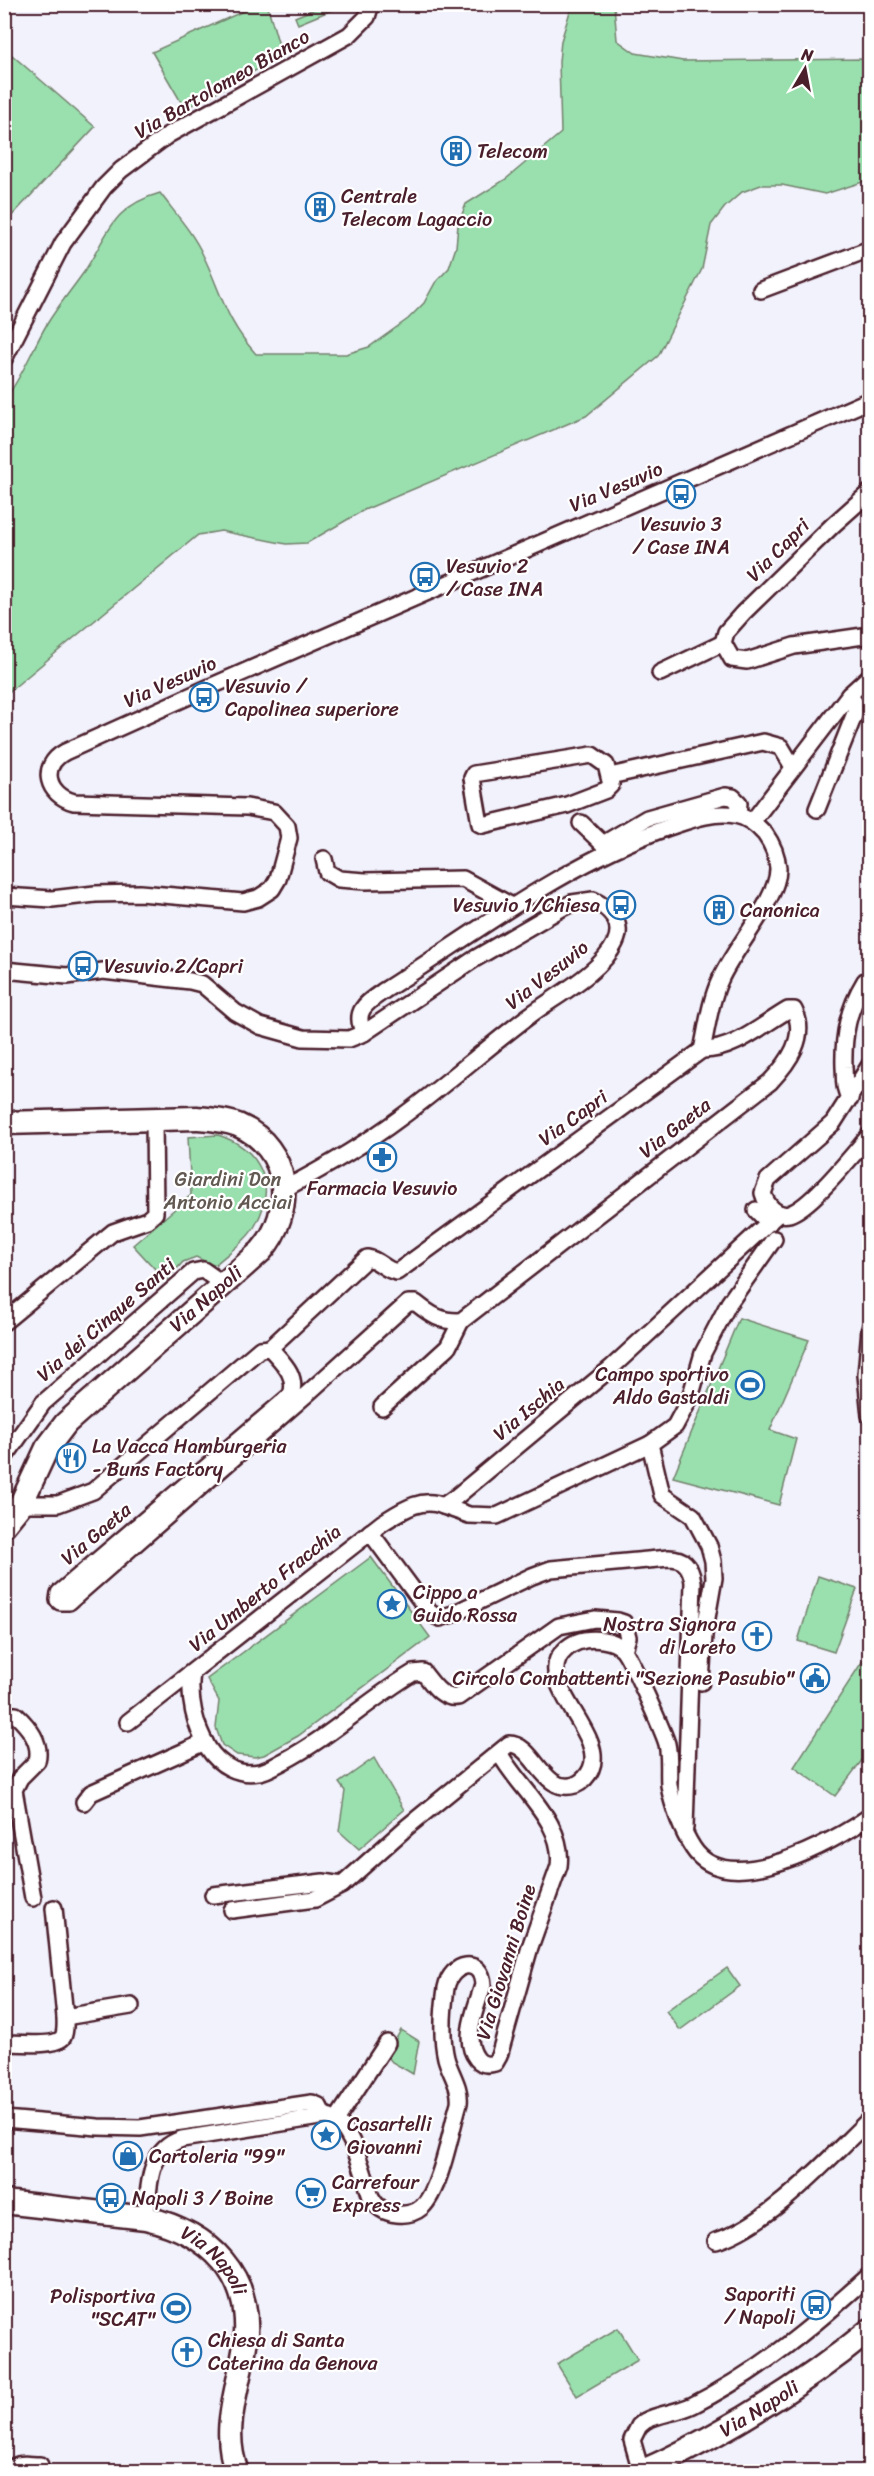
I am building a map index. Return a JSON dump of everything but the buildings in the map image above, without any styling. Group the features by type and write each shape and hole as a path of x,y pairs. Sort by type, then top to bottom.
{"street":[{"name":"Via Bartolomeo Bianco","path":"4,359 63,243 104,187 121,170 168,135 349,35 367,17 371,4"},
{"path":"761,290 870,249"},
{"name":"Via Vesuvio","path":"4,896 52,899 140,892 243,902 266,894 278,879 289,838 288,826 274,812 247,807 74,802 59,796 55,790 49,776 52,762 65,752 225,680 870,400"},
{"name":"Via Capri","path":"723,643 726,632 743,613 870,492"},
{"path":"660,673 723,643 732,659 747,661 794,646 870,635"},
{"path":"752,822 849,695 870,676"},
{"path":"817,809 855,713 855,703 849,695"},
{"path":"610,776 763,742 781,747 793,767"},
{"path":"592,755 606,765 610,776 611,785 606,790 567,806 483,825 477,820 472,778 479,772 592,755"},
{"path":"581,823 603,844 647,818 725,796 733,797 740,803 738,815"},
{"path":"364,1033 360,1025 360,1017 367,1002 512,906 587,862 643,836 700,817 738,815 752,822 764,833 775,850 778,877 759,915 718,982 702,1050"},
{"path":"324,859 327,872 339,879 387,882 463,879 512,906"},
{"name":"Via Vesuvio","path":"4,970 67,976 103,971 190,981 202,984 242,1017 275,1031 303,1038 340,1040 364,1033 476,958 572,903 593,900 611,913 618,933 616,942 604,959 529,1015 400,1118 320,1170 284,1189"},
{"path":"850,1099 843,1082 844,1038 855,997 865,981"},
{"name":"Via Gaeta","path":"382,1407 448,1347 461,1321 770,1082 793,1053 799,1024 797,1016 794,1010 788,1010 738,1040 713,1051 702,1050"},
{"name":"Via Capri","path":"270,1348 367,1258 376,1259 388,1271 397,1272 702,1050"},
{"path":"774,1218 763,1192 764,1185 833,1123 870,1065"},
{"name":"Via Napoli","path":"4,1123 196,1118 223,1121 238,1125 257,1138 273,1156 284,1189 283,1212 270,1240 251,1261 222,1284 66,1423 47,1448 21,1504 4,1525"},
{"path":"4,1322 113,1232 152,1218 155,1213 154,1119"},
{"name":"Via Ischia","path":"443,1506 611,1368 774,1218 795,1212 818,1193 870,1135"},
{"path":"756,1210 774,1218"},
{"path":"370,1532 407,1508 426,1502 469,1515 497,1515 650,1444 675,1426 690,1398 703,1353 729,1303 774,1239"},
{"name":"Via dei Cinque Santi","path":"4,1458 43,1403 193,1272 203,1270 222,1284"},
{"name":"Via Gaeta","path":"21,1504 58,1504 93,1491 260,1349 270,1348 292,1376 294,1384 291,1395 59,1593 60,1602 69,1602 308,1394 408,1303 416,1303 433,1316 444,1320 461,1321"},
{"path":"870,1328 866,1363 870,1416"},
{"path":"650,1444 662,1495 693,1516 709,1546 714,1570 704,1635 696,1781 687,1803"},
{"name":"Via Umberto Fracchia","path":"128,1722 370,1532 430,1613 440,1617 463,1610 551,1569 669,1558 683,1561 690,1570 693,1582 685,1830"},
{"name":"Via Umberto Fracchia","path":"192,1673 191,1698 205,1742 213,1755 230,1768 242,1772 260,1772 305,1750 413,1673 423,1672 444,1695 451,1698 458,1697 559,1626 595,1619 624,1623 628,1637 624,1650"},
{"path":"232,1910 315,1899 342,1885 407,1827 501,1754 506,1747 516,1745 521,1748 549,1779 574,1785 584,1779 593,1763 593,1749 559,1685 557,1661 565,1649 587,1640 610,1641 624,1650 667,1744 670,1786 685,1830 695,1851 704,1859 726,1868 749,1869 775,1863 835,1838 870,1816"},
{"path":"4,1715 11,1714 21,1719 38,1746 37,1761 20,1778 14,1790 33,1898"},
{"path":"84,1802 91,1794 205,1742"},
{"name":"Via Giovanni Boine","path":"330,2118 347,2130 376,2206 401,2214 414,2212 422,2207 436,2185 459,2103 459,2094 444,2048 445,1999 449,1977 456,1968 464,1965 474,1968 480,1974 483,1985 470,2042 473,2053 481,2062 495,2063 499,2056 530,1947 558,1866 559,1855 549,1825 501,1754"},
{"path":"213,1895 327,1882 342,1885"},
{"path":"4,2043 56,2042 64,2034 65,2017 54,1908"},
{"path":"65,2017 131,2006"},
{"path":"146,2218 152,2168 161,2151 171,2143 182,2139 330,2118 387,2043"},
{"path":"4,2118 98,2127 140,2128 312,2103 319,2106 330,2118"},
{"path":"716,2241 732,2237 786,2199 870,2119"},
{"name":"Via Napoli","path":"4,2202 146,2218 176,2227 204,2243 230,2267 240,2291 245,2315 245,2345 229,2427 231,2450 237,2472"},
{"path":"640,2471 632,2440 639,2426 654,2416 692,2405 746,2374 812,2328 870,2275"},
{"name":"Via Napoli","path":"640,2471 662,2463 743,2419 806,2378 870,2330"},
{"path":"8,2472 13,2465 40,2465"}],"green space":[{"path":"267,4 282,56 185,109 152,52 257,5"},
{"path":"326,4 339,7 298,24 295,17"},
{"path":"572,5 614,5 617,40 635,53 683,61 869,59 869,180 825,194 782,185 761,185 742,192 725,207 711,225 702,269 658,356 586,416 364,510 307,543 286,544 221,531 198,535 5,695 5,399 47,324 121,214 144,199 160,193 194,239 237,330 256,354 346,354 369,347 408,319 424,303 435,283 449,268 456,247 458,225 466,204 506,179 561,133 559,62 561,41"},
{"path":"5,49 95,127 5,223"},
{"name":"Giardini Don Antonio Acciai","path":"218,1135 244,1149 261,1169 265,1195 262,1209 256,1224 248,1235 216,1264 213,1265 196,1257 183,1262 166,1281 133,1245 191,1195 188,1137"},
{"name":"Campo sportivo Aldo Gastaldi","path":"739,1318 809,1340 770,1430 796,1439 779,1505 673,1477"},
{"path":"371,1557 430,1637 298,1736 264,1755 255,1757 237,1755 222,1745 216,1728 219,1701 207,1679"},
{"path":"818,1576 857,1589 834,1652 798,1641"},
{"path":"869,1651 869,1751 835,1796 794,1767"},
{"path":"374,1758 404,1810 359,1849 339,1831 345,1791 339,1783"},
{"path":"727,1968 740,1986 680,2030 666,2011"},
{"path":"401,2030 419,2041 413,2074 392,2062 388,2057"},
{"path":"618,2328 638,2360 577,2396 557,2364"}],"place":[{"name":"Telecom","path":"456,151"},
{"name":"Centrale Telecom Lagaccio","path":"320,207"},
{"name":"Vesuvio 3 / Case INA","path":"681,494"},
{"name":"Vesuvio 2 / Case INA","path":"425,577"},
{"name":"Vesuvio / Capolinea superiore","path":"204,697"},
{"name":"Vesuvio 1/Chiesa","path":"621,905"},
{"name":"Canonica","path":"719,910"},
{"name":"Vesuvio 2/Capri","path":"83,966"},
{"name":"Farmacia Vesuvio","path":"382,1157"},
{"name":"Campo sportivo Aldo Gastaldi","path":"750,1385"},
{"name":"La Vacca Hamburgeria - Buns Factory","path":"71,1458"},
{"name":"Cippo a Guido Rossa","path":"392,1604"},
{"name":"Nostra Signora di Loreto","path":"757,1636"},
{"name":"Circolo Combattenti \"Sezione Pasubio\"","path":"815,1678"},
{"name":"Casartelli Giovanni","path":"326,2135"},
{"name":"Cartoleria \"99\"","path":"128,2156"},
{"name":"Carrefour Express","path":"311,2193"},
{"name":"Napoli 3 / Boine","path":"111,2198"},
{"name":"Saporiti / Napoli","path":"816,2305"},
{"name":"Polisportiva \"SCAT\"","path":"176,2308"},
{"name":"Chiesa di Santa Caterina da Genova","path":"187,2352"}]}
